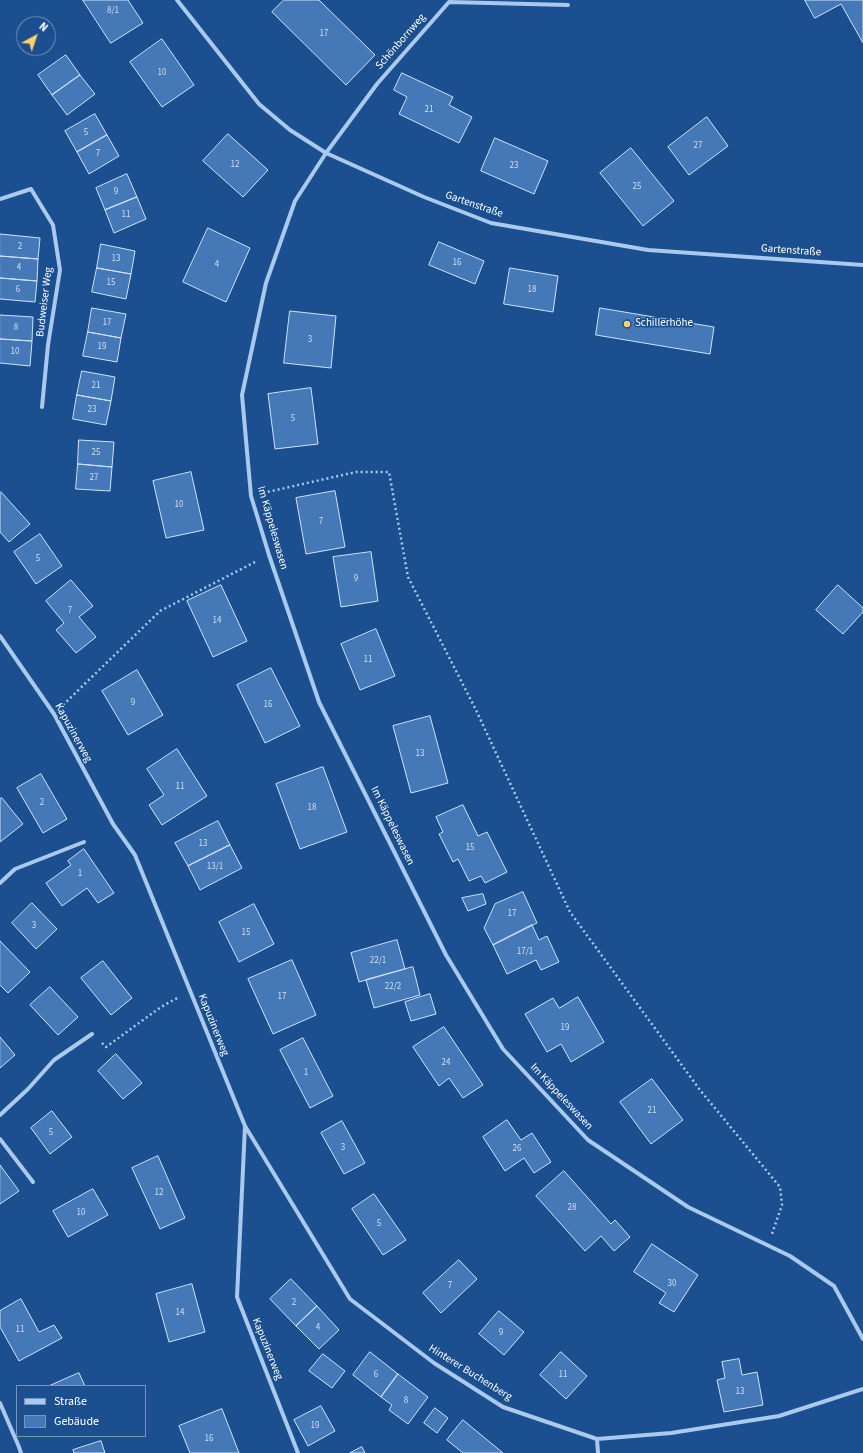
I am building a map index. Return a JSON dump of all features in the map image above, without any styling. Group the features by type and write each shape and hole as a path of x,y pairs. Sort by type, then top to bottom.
{"street":[{"name":"Gartenstraße","path":"177,0 259,104 290,130 326,153 424,197 491,223 648,250 863,265"},
{"name":"Schönbornweg","path":"326,153 377,84 449,2 568,5"},
{"name":"Im Käppeleswasen","path":"326,153 295,201 266,283 242,395 251,496 269,555 319,702 446,955 503,1049 588,1140 688,1207 790,1256 834,1286 863,1339"},
{"name":"Budweiser Weg","path":"0,199 31,190 53,224 60,270 48,345 42,407"},
{"name":"Kapuzinerweg","path":"0,636 54,714 113,824 134,856 245,1126 237,1297 298,1453"},
{"path":"0,883 15,869 84,842"},
{"path":"0,1115 28,1089 54,1060 92,1034"},
{"name":"Hinterer Buchenberg","path":"245,1126 350,1299 434,1363 503,1407 597,1439 671,1434 779,1416 863,1389"},
{"path":"0,1139 33,1182"},
{"path":"0,1404 21,1453"},
{"path":"597,1439 598,1453"}],"path":[{"path":"251,496 356,472 389,472 408,577 476,710 570,912 700,1090 780,1187 782,1205 769,1246"},
{"path":"54,714 160,611 269,555"},
{"path":"92,1034 106,1047 161,1007 190,991"}],"building":[{"path":"83,0 128,0 143,23 111,43"},
{"path":"284,0 319,0 375,55 346,85 272,12"},
{"path":"805,0 863,0 863,43 841,4 815,18"},
{"path":"162,39 194,85 162,107 130,62"},
{"path":"66,55 80,75 52,95 38,75"},
{"path":"402,73 453,97 449,105 472,117 459,143 399,114 407,97 394,90"},
{"path":"80,75 95,94 67,115 52,95"},
{"path":"95,114 107,135 77,152 65,131"},
{"path":"707,117 728,146 689,175 668,147"},
{"path":"228,134 268,170 243,197 203,161"},
{"path":"107,135 119,156 89,174 77,152"},
{"path":"495,138 548,161 534,194 481,171"},
{"path":"631,148 674,201 643,226 600,173"},
{"path":"127,174 137,197 105,210 96,188"},
{"path":"137,197 146,219 114,233 105,210"},
{"path":"208,228 250,248 226,302 183,282"},
{"path":"0,234 40,238 38,259 0,256"},
{"path":"439,242 484,261 475,284 429,265"},
{"path":"101,244 135,251 131,274 97,268"},
{"path":"0,256 38,259 37,281 0,278"},
{"path":"97,268 131,274 126,299 92,292"},
{"path":"510,268 558,276 553,312 504,304"},
{"path":"0,278 37,281 35,302 0,299"},
{"path":"92,308 126,314 121,338 88,332"},
{"path":"600,308 714,327 710,354 596,335"},
{"path":"290,311 336,316 331,368 284,363"},
{"path":"0,315 33,317 32,341 0,339"},
{"path":"88,332 121,338 117,362 83,356"},
{"path":"0,339 32,341 30,366 0,363"},
{"path":"82,371 115,377 111,401 77,395"},
{"path":"311,388 318,444 275,449 268,394"},
{"path":"77,395 111,401 106,425 73,419"},
{"path":"79,440 114,442 112,467 78,464"},
{"path":"78,464 112,467 110,491 76,489"},
{"path":"191,472 204,530 166,538 153,481"},
{"path":"335,491 345,547 306,554 296,498"},
{"path":"1,492 30,524 9,542 0,532"},
{"path":"40,534 62,566 36,584 14,552"},
{"path":"371,552 378,601 341,607 333,557"},
{"path":"71,580 93,606 79,617 96,637 76,653 56,630 64,623 46,601"},
{"path":"221,585 247,641 213,657 187,601"},
{"path":"838,585 863,608 863,612 843,634 816,610"},
{"path":"376,629 395,676 360,690 341,644"},
{"path":"271,668 300,726 265,743 237,685"},
{"path":"137,670 163,715 128,735 102,691"},
{"path":"430,716 448,783 411,793 393,726"},
{"path":"177,749 207,796 162,825 149,805 164,795 147,769"},
{"path":"323,767 347,832 300,849 276,784"},
{"path":"41,774 67,819 43,833 17,788"},
{"path":"2,798 23,824 0,842 0,799"},
{"path":"463,805 478,836 487,832 507,872 485,883 481,876 469,881 458,859 453,862 439,834 443,832 436,817"},
{"path":"218,821 230,845 188,866 175,843"},
{"path":"230,845 242,868 200,890 188,866"},
{"path":"84,849 114,893 98,903 87,888 62,906 46,883 71,865 68,861"},
{"path":"523,892 537,923 493,945 484,928 495,904"},
{"path":"483,894 486,904 468,911 462,898"},
{"path":"32,903 57,929 36,949 12,923"},
{"path":"254,904 274,944 239,962 219,922"},
{"path":"532,925 539,940 547,936 559,962 541,970 536,960 507,974 493,945"},
{"path":"397,940 405,969 359,982 351,953"},
{"path":"0,941 30,972 8,993 0,985"},
{"path":"292,960 316,1015 273,1034 248,979"},
{"path":"103,961 132,998 111,1015 81,978"},
{"path":"413,967 420,995 374,1008 366,980"},
{"path":"50,987 78,1017 58,1035 30,1005"},
{"path":"430,994 436,1014 411,1021 405,1002"},
{"path":"578,997 604,1042 571,1062 561,1044 547,1052 525,1014 553,998 559,1008"},
{"path":"444,1027 483,1085 463,1098 449,1078 439,1086 413,1047"},
{"path":"0,1037 15,1055 0,1068"},
{"path":"303,1038 333,1096 310,1108 280,1050"},
{"path":"116,1054 142,1083 123,1099 98,1071"},
{"path":"652,1079 683,1120 651,1144 620,1102"},
{"path":"52,1111 72,1137 50,1154 31,1128"},
{"path":"507,1120 521,1140 532,1133 551,1162 534,1173 524,1158 505,1171 483,1137"},
{"path":"342,1121 365,1163 344,1174 321,1133"},
{"path":"158,1156 185,1218 160,1229 132,1168"},
{"path":"0,1165 19,1191 0,1204"},
{"path":"564,1171 611,1224 615,1220 630,1237 614,1251 601,1236 585,1251 536,1196"},
{"path":"93,1189 108,1215 68,1237 53,1211"},
{"path":"374,1194 406,1240 383,1255 352,1209"},
{"path":"652,1244 698,1275 674,1312 659,1303 666,1293 634,1272"},
{"path":"459,1260 477,1279 441,1313 423,1293"},
{"path":"291,1279 317,1306 296,1326 270,1299"},
{"path":"192,1284 205,1332 169,1342 156,1294"},
{"path":"21,1299 39,1332 54,1325 62,1338 19,1361 0,1327 0,1311"},
{"path":"317,1306 339,1330 319,1349 296,1326"},
{"path":"499,1311 524,1332 504,1355 479,1334"},
{"path":"370,1352 398,1374 381,1397 353,1375"},
{"path":"561,1352 587,1376 566,1399 540,1375"},
{"path":"323,1354 345,1371 332,1388 309,1371"},
{"path":"739,1359 742,1375 757,1372 763,1405 724,1412 717,1380 725,1378 722,1362"},
{"path":"79,1373 85,1385 51,1385"},
{"path":"398,1374 428,1397 408,1424 389,1410 392,1405 381,1397"},
{"path":"321,1406 335,1431 308,1446 294,1420"},
{"path":"435,1408 448,1418 437,1433 424,1423"},
{"path":"222,1409 239,1453 190,1453 179,1426"},
{"path":"463,1420 503,1453 463,1453 447,1440"},
{"path":"101,1441 105,1453 74,1453 73,1450"},
{"path":"362,1447 365,1453 350,1453"}],"place":[{"name":"Schillerhöhe","path":"627,324"}]}
